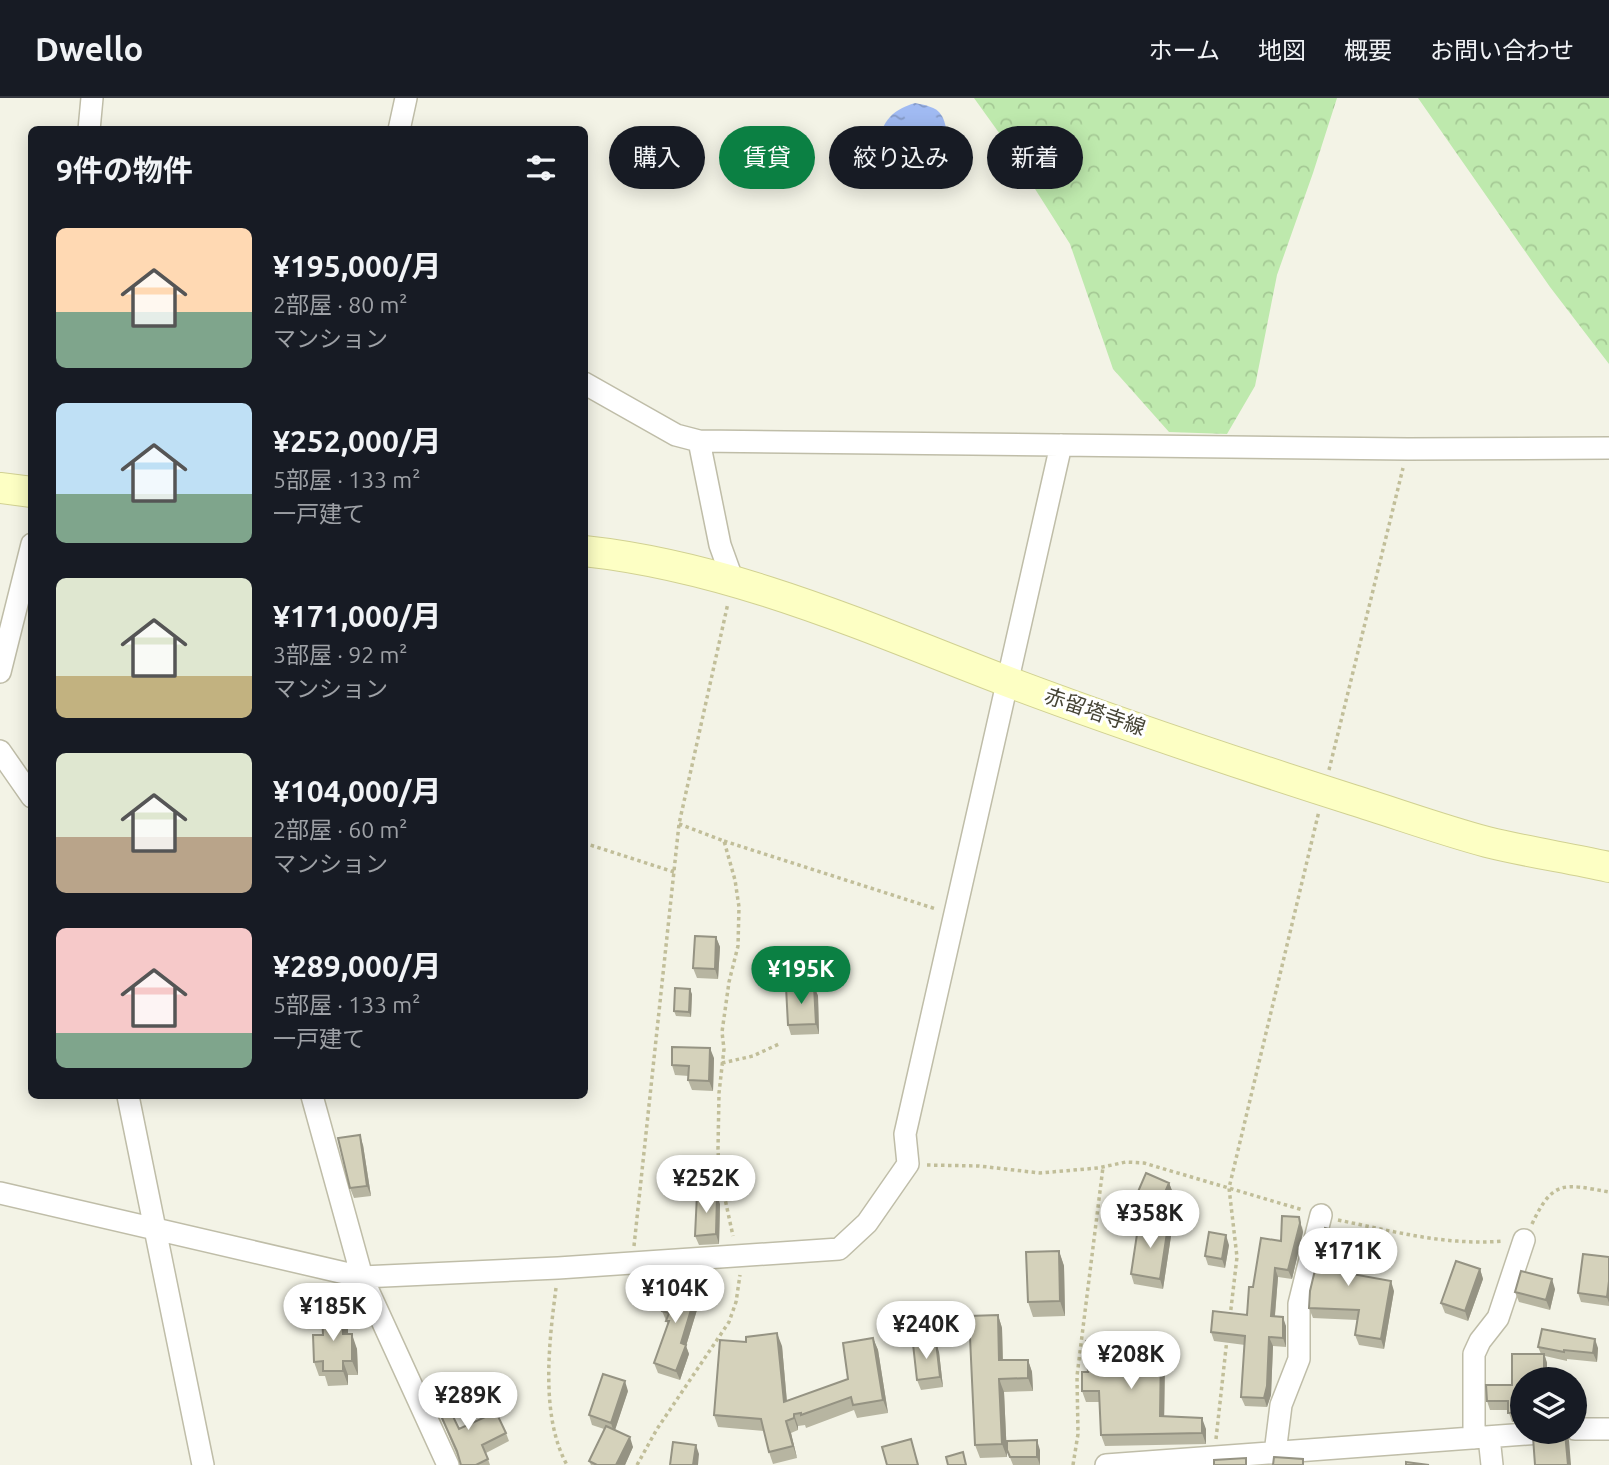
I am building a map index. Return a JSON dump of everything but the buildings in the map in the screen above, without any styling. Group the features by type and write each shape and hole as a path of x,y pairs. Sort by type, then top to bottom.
{"main road":[{"path":"0,488 28,492"},
{"name":"赤留塔寺線","path":"588,551 622,555 704,572 872,627 1007,681 1283,779 1487,842 1609,867"}],"street":[{"path":"89,126 92,98"},
{"path":"400,126 406,98"},
{"path":"588,385 676,436 699,441 1408,449 1609,448"},
{"path":"699,441 720,545 733,581"},
{"path":"0,1193 362,1277 632,1264 839,1249 867,1223 908,1164 905,1134 1061,445"},
{"path":"0,672 28,560"},
{"path":"0,751 28,791"},
{"path":"129,1099 203,1465"},
{"path":"313,1099 362,1277 448,1465"},
{"path":"1275,1453 1281,1405 1299,1359 1299,1304 1321,1215"},
{"path":"1492,1465 1482,1438 1474,1353 1498,1318 1524,1240"},
{"path":"1587,1429 1609,1429"},
{"path":"1106,1465 1510,1436"}],"path":[{"path":"1229,1324 1237,1257 1229,1188 1408,449"},
{"path":"632,1264 679,824 733,581"},
{"path":"679,824 954,915"},
{"path":"637,1465 657,1429 729,1322 736,1302 740,1257 719,1171 723,1018 739,932 735,880 724,841"},
{"path":"588,844 674,872"},
{"path":"722,1063 760,1053 781,1043"},
{"path":"908,1164 979,1166 1040,1172 1103,1167 1126,1162 1144,1163 1321,1215 1420,1237 1483,1243 1524,1240 1548,1194 1563,1187 1579,1186 1609,1192"},
{"path":"1073,1465 1078,1434 1078,1367 1088,1304 1098,1193 1103,1167"},
{"path":"558,1268 549,1370 550,1395 557,1443 567,1465"},
{"path":"1214,1457 1227,1337"}],"green space":[{"path":"974,98 1337,98 1277,275 1255,386 1227,434 1169,432 1113,369 1070,244 1035,189 1083,189 1083,126 994,126"},
{"path":"1418,98 1609,98 1609,364 1550,287"}],"water":[{"path":"915,103 936,109 945,126 884,126 893,114"}]}
